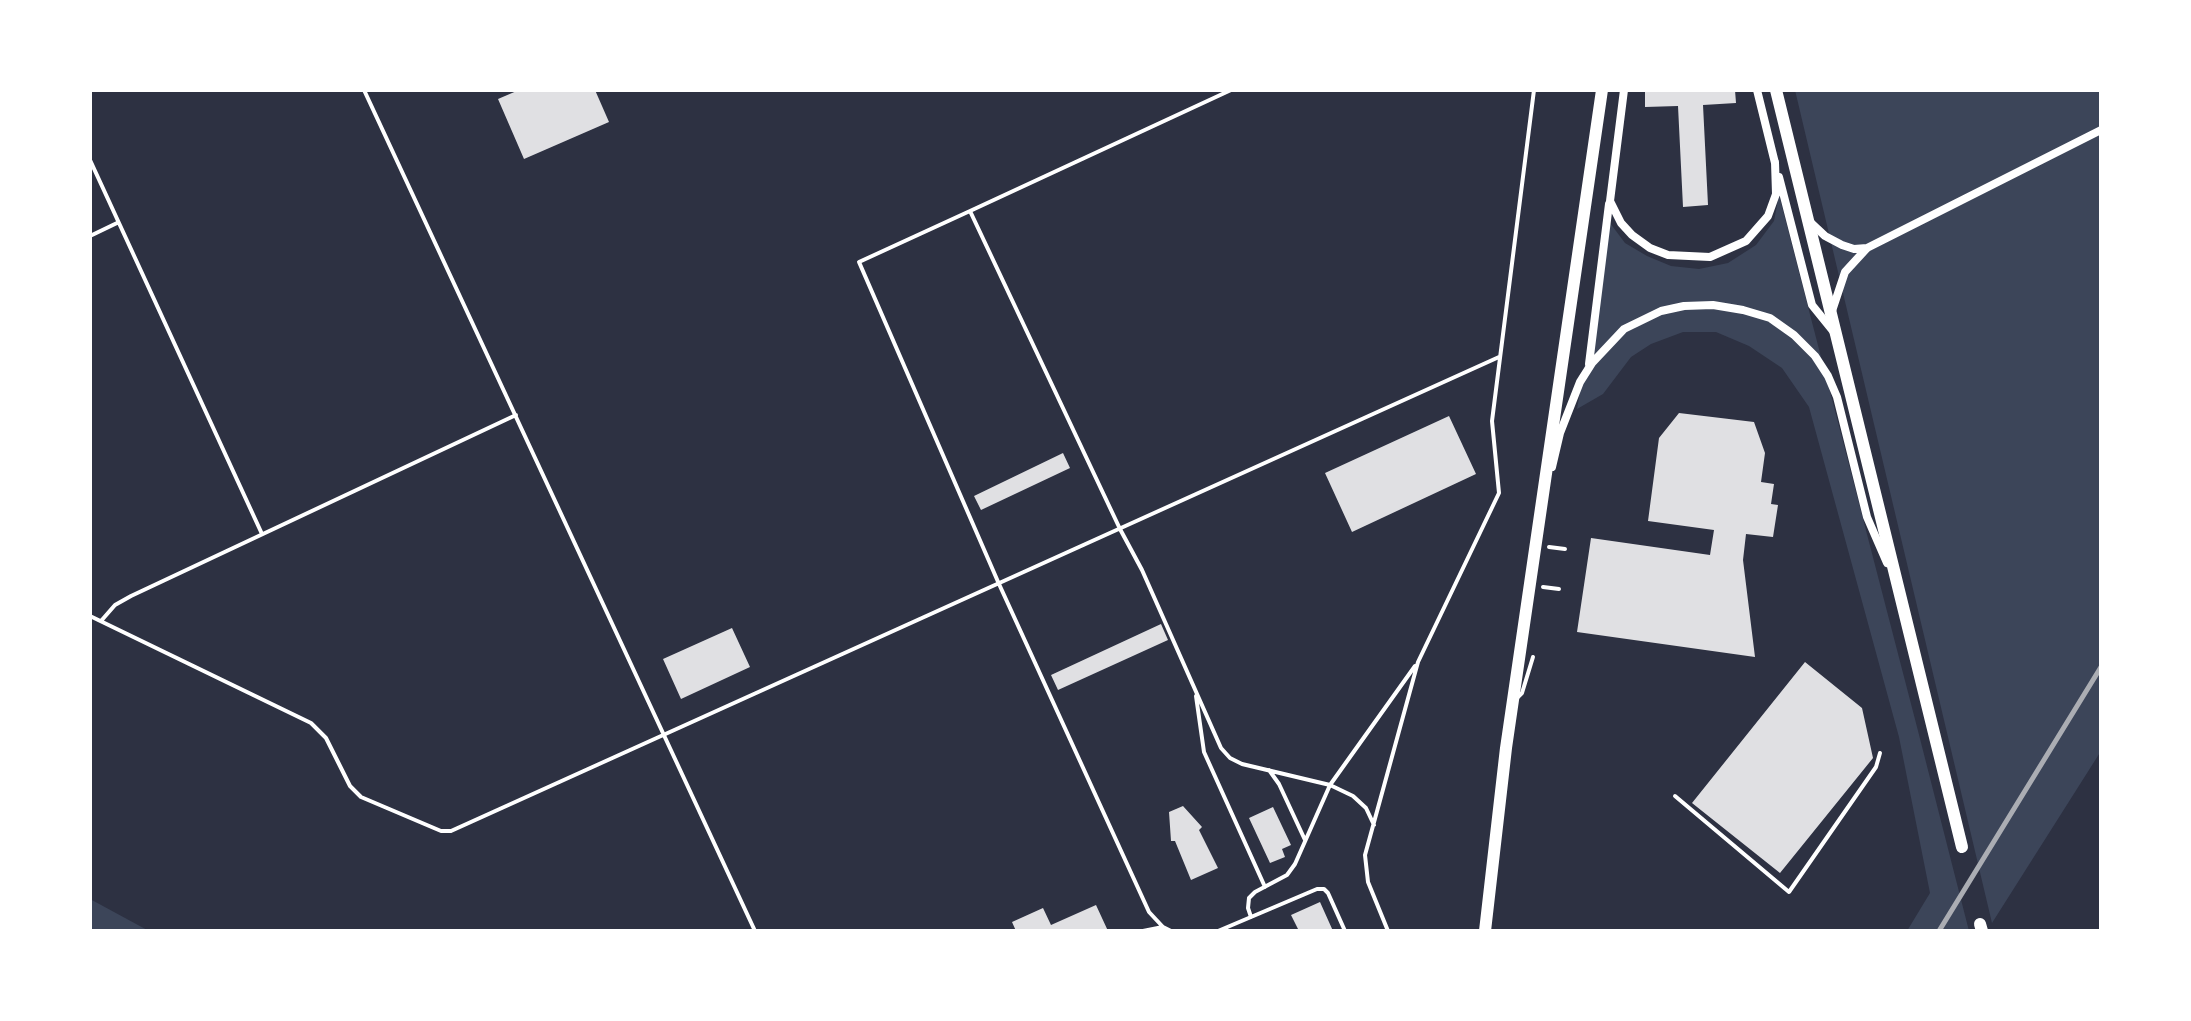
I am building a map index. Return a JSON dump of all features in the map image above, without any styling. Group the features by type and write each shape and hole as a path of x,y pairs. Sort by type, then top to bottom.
{"main road":[{"path":"1485,931 1512,703 1602,90"},
{"path":"1776,90 1962,847"}],"street":[{"path":"1588,369 1624,90"},
{"path":"1757,90 1812,305 1837,337"},
{"path":"1832,314 1845,272 1867,248 2101,130"},
{"path":"1610,201 1621,223 1650,248 1668,255 1710,257 1746,241 1768,216 1776,194 1775,162"},
{"path":"1809,222 1842,245 1867,248"},
{"path":"1542,497 1570,405 1588,369 1610,342 1661,311 1713,305 1743,310 1770,318 1794,336 1816,356 1828,376 1837,397 1867,516 1897,585"}],"lane":[{"path":"364,90 755,931"},
{"path":"1171,931 1148,912 859,262 1231,90"},
{"path":"1388,931 1368,882 1366,856 1418,662 1498,493 1492,422 1534,90"},
{"path":"90,160 262,534"},
{"path":"970,212 1142,570 1221,748 1242,764 1330,785 1366,808 1374,824"},
{"path":"90,236 119,223"},
{"path":"90,616 311,723 326,738 360,797 446,832 1499,358"},
{"path":"101,621 114,605 131,596 516,415"},
{"path":"1549,547 1565,549"},
{"path":"1543,587 1559,589"},
{"path":"1512,703 1522,693 1534,657"},
{"path":"1251,917 1248,898 1287,875 1295,864 1330,785 1418,662"},
{"path":"1195,686 1204,752 1265,887"},
{"path":"1675,796 1789,892 1876,768 1880,753"},
{"path":"1269,770 1306,840"},
{"path":"1218,931 1317,889 1328,894 1345,931"},
{"path":"1143,931 1163,927"}],"shaded area":[{"path":"1795,90 2101,90 2101,751 1992,923"},
{"path":"1779,195 1969,931 1907,931 1930,893 1899,737 1809,407 1782,368 1749,346 1716,332 1683,332 1651,344 1631,357 1603,394 1577,409 1610,223 1625,243 1647,256 1671,266 1699,269 1728,263 1756,245 1774,221"},
{"path":"90,899 149,931 90,931"}],"building":[{"path":"519,90 595,90 609,122 524,159 498,99"},
{"path":"1645,90 1735,90 1736,103 1703,105 1708,205 1683,207 1678,106 1645,107"},
{"path":"1679,413 1754,422 1765,453 1761,482 1774,484 1771,504 1778,505 1773,537 1746,534 1743,560 1755,657 1577,632 1591,538 1710,555 1714,530 1648,521 1659,438"},
{"path":"1449,416 1476,474 1352,532 1325,473"},
{"path":"1063,453 1070,468 981,510 974,496"},
{"path":"1161,624 1168,640 1058,690 1051,675"},
{"path":"732,628 750,667 681,699 663,659"},
{"path":"1805,662 1862,708 1873,758 1780,873 1692,803"},
{"path":"1183,806 1202,827 1199,830 1218,868 1191,880 1175,841 1171,841 1169,812"},
{"path":"1273,807 1291,845 1282,849 1285,857 1270,863 1249,818"},
{"path":"1320,902 1333,931 1299,931 1291,915"},
{"path":"1096,905 1108,931 1016,931 1012,922 1043,908 1051,925"}],"railway":[{"path":"1939,931 2101,667"}]}
